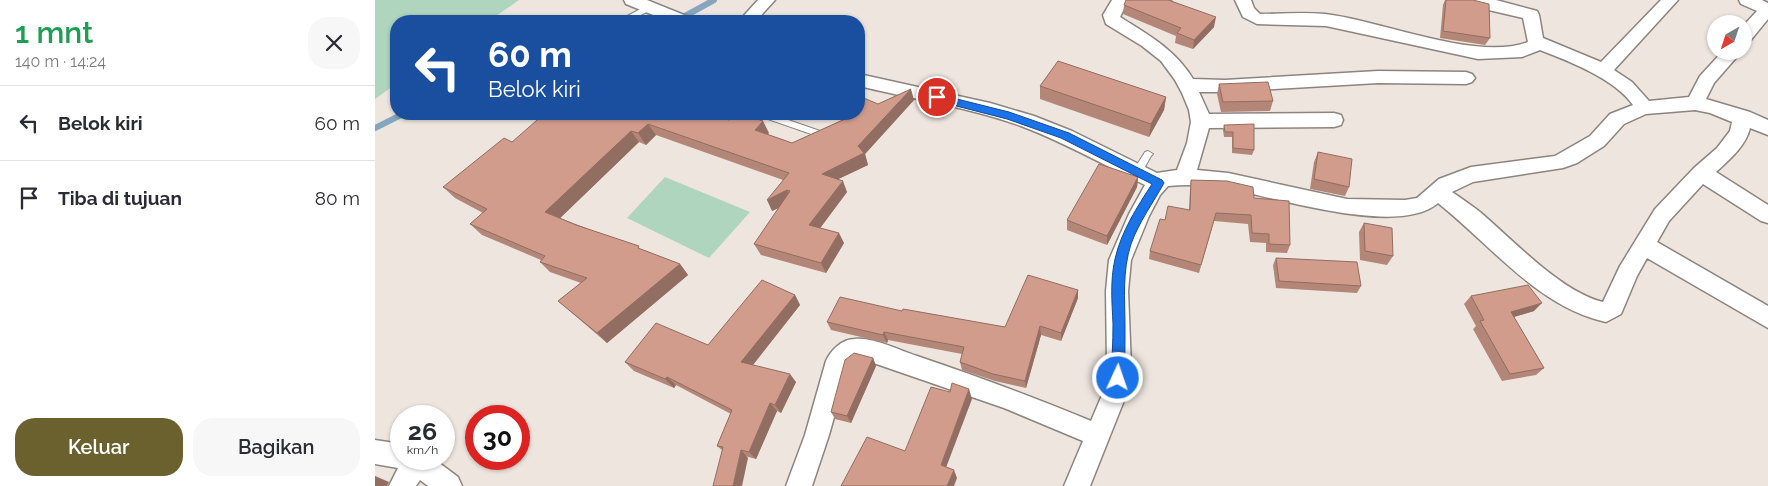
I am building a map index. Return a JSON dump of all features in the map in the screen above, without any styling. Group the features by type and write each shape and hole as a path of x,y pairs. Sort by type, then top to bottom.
{"street":[{"path":"632,0 667,15"},
{"path":"753,15 767,0"},
{"path":"1119,0 1111,20 1141,36 1166,54 1182,74 1198,107 1200,121 1197,144 1185,177"},
{"path":"1243,0 1249,15 1257,19 1326,20 1478,53 1522,51 1540,44"},
{"path":"1469,0 1510,8 1531,15 1535,40 1602,72 1639,98 1644,108"},
{"path":"1602,72 1671,0"},
{"path":"1747,0 1768,10 1753,25"},
{"path":"1695,103 1707,80 1725,60"},
{"path":"1188,86 1379,77 1467,78"},
{"path":"865,81 981,108 1027,121 1065,136 1138,171 1158,183"},
{"path":"1077,486 1117,388 1119,367 1117,291 1120,260 1139,214 1158,183 1163,179 1185,177 1228,181 1347,207 1381,209 1415,207 1423,205 1456,179 1471,175 1556,163 1570,158 1597,141 1617,119 1644,108 1695,103 1714,107 1768,128"},
{"path":"1438,192 1472,218 1513,256 1564,295 1588,308 1607,312 1613,307 1628,272 1662,215 1701,173 1724,153 1739,133 1743,117"},
{"path":"1200,121 1334,120"},
{"path":"1701,173 1768,215"},
{"path":"1643,245 1768,318"},
{"path":"799,486 817,435 838,361 852,349 862,349 972,385 1097,436"},
{"path":"375,452 390,455"},
{"path":"402,486 406,470"},
{"path":"425,470 449,486"}],"lane":[{"path":"634,15 648,8"},
{"path":"781,120 817,133"},
{"path":"1138,171 1148,154"}],"green space":[{"path":"375,0 519,0 498,15 390,15 390,88 375,99"},
{"path":"665,177 750,212 709,258 627,218"}],"building":[{"path":"1126,0 1168,0 1216,17 1194,40 1177,33 1181,28 1124,5"},
{"path":"1446,0 1473,0 1489,4 1490,38 1443,31"},
{"path":"1058,61 1166,97 1151,124 1040,86"},
{"path":"1268,82 1273,101 1223,102 1219,84"},
{"path":"911,89 858,146 864,153 822,174 843,181 809,225 839,233 821,263 754,244 790,191 787,190 767,200 789,173 648,124 638,133 631,131 545,212 576,225 639,246 638,248 680,264 597,333 558,301 587,278 540,262 545,256 470,224 487,209 443,187 504,138 512,142 537,120 760,120 763,121 755,130 792,143 843,120 865,120 865,99 878,104"},
{"path":"1254,124 1254,150 1233,148 1233,132 1225,132 1224,125"},
{"path":"1318,152 1352,159 1349,187 1314,179"},
{"path":"1099,164 1138,177 1107,236 1067,220"},
{"path":"1191,180 1227,181 1253,187 1254,198 1289,201 1290,245 1269,244 1269,234 1252,233 1251,215 1216,213 1201,265 1150,251 1160,219 1165,220 1168,206 1190,210"},
{"path":"1364,223 1392,228 1393,256 1365,251"},
{"path":"1276,258 1357,262 1361,286 1279,281"},
{"path":"1028,275 1078,290 1061,333 1040,326 1025,381 993,374 960,362 964,347 884,332 883,335 827,322 840,297 902,311 903,309 1005,327"},
{"path":"762,280 795,295 741,362 790,374 775,405 770,403 749,452 741,450 733,486 713,486 723,447 717,446 732,410 667,377 665,379 625,362 656,323 708,345"},
{"path":"1528,285 1542,303 1511,312 1544,368 1510,374 1480,321 1484,320 1471,296"},
{"path":"854,353 873,358 847,416 831,412 845,360"},
{"path":"952,383 969,389 941,465 954,470 947,486 841,486 867,437 905,451 931,387 950,392"}],"waterway":[{"path":"687,15 714,0"},
{"path":"375,128 391,120"}],"route":[{"path":"937,97 1027,121 1110,157 1158,183 1139,214 1120,260 1117,291 1119,326 1118,378"}]}
